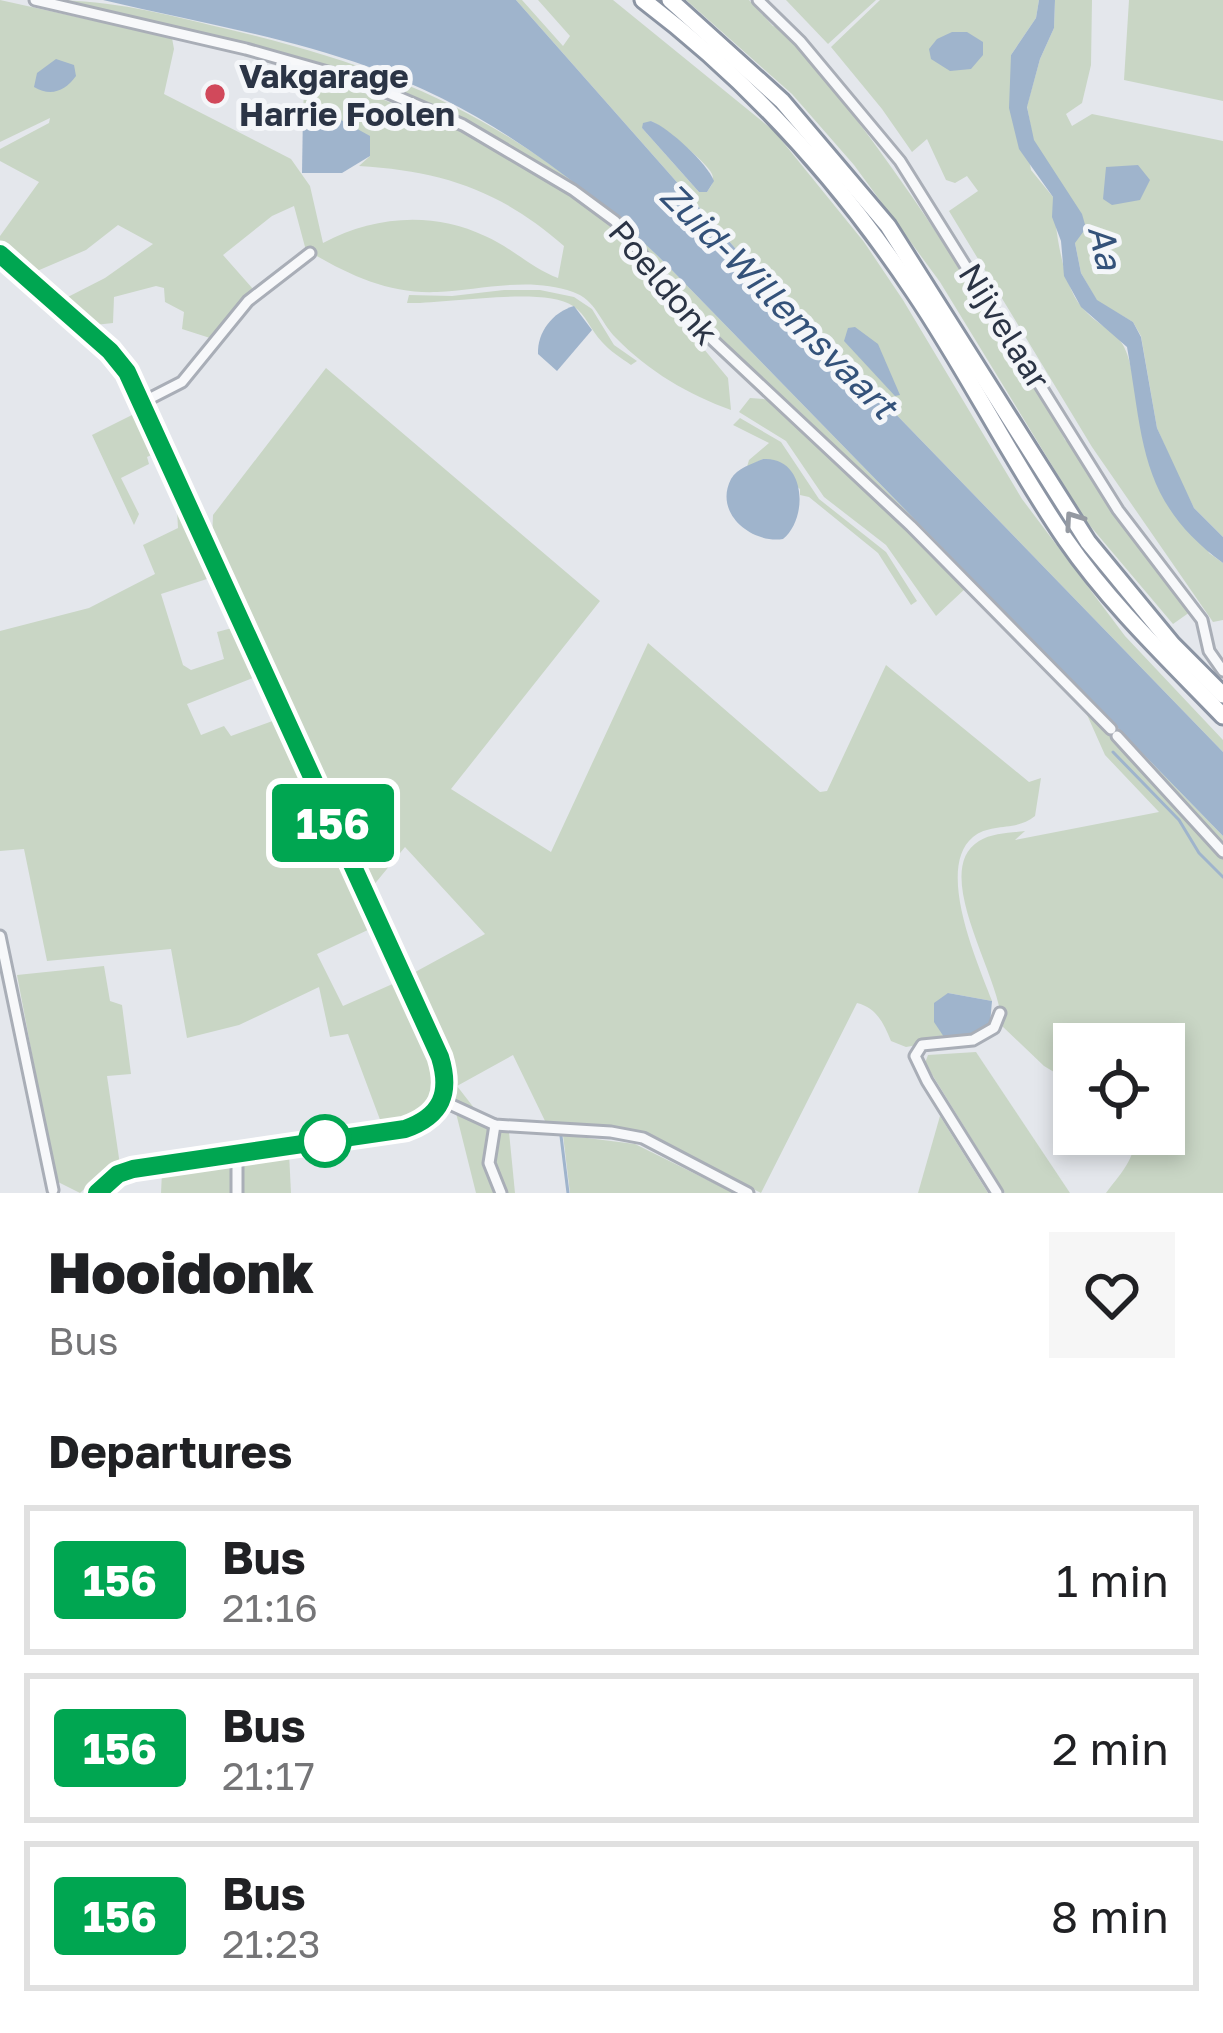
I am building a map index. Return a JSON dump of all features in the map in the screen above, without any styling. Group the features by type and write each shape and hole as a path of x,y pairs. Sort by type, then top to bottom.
{"highway":[{"path":"643,0 733,75 831,181 915,294 1069,545 1134,623 1223,716"},
{"path":"670,0 791,110 888,226 1088,542 1172,644 1223,695"}],"street":[{"name":"Poeldonk","path":"35,0 247,49 363,82 463,125 573,190 615,221 728,357 910,526 1114,733 1223,852"},
{"name":"Nijvelaar","path":"758,0 813,55 900,161 1118,511 1202,620 1209,651 1223,670"},
{"path":"142,403 182,382 248,301 310,253"},
{"path":"0,254 110,351 127,372 440,1057 446,1082 443,1101 431,1117 405,1129 133,1169 118,1174 97,1193"},
{"path":"0,936 54,1192"},
{"path":"997,1193 915,1056 922,1045 973,1040 994,1028 1000,1013"},
{"path":"443,1101 495,1125 643,1138 748,1193"},
{"path":"495,1125 489,1163 501,1193"},
{"path":"237,1153 237,1193"}],"green space":[{"path":"0,0 172,38 164,94 291,159 310,186 323,243 383,222 445,223 494,241 558,278 564,246 493,197 443,179 359,166 370,156 341,120 303,112 305,72 429,116 475,138 610,220 659,295 728,378 731,410 655,371 616,338 587,300 573,292 522,284 437,292 404,290 358,277 315,255 308,258 294,206 272,216 223,255 253,289 210,338 182,329 184,312 165,302 164,288 156,286 114,297 113,323 86,326 60,301 105,278 153,244 118,225 86,250 30,274 0,247 0,236 39,182 0,161 0,149 49,123 50,118 0,142"},
{"path":"51,0 159,13 351,64 462,110 564,175 614,215 664,262 1223,836 1223,843 800,412 707,328 661,264 616,219 537,164 364,80"},
{"path":"516,0 522,0 563,46 570,36 538,0 613,0 774,131 864,242 1022,499 1125,636 1223,740 1223,752 735,248","holes":["651,121 709,169 713,179 707,192 699,192 642,128"]},
{"path":"686,0 749,0 818,71 920,208 1044,398 1065,440 1190,612 1173,624 1086,521 940,282 854,165 792,94"},
{"path":"786,0 876,0 828,44"},
{"path":"880,0 1039,0 1036,18 1011,55 1031,170 1053,197 1061,254 1074,296 1124,346 1209,553 1223,563 1223,620 1213,622 1092,447 949,211 978,191 967,176 955,183 946,180 927,139 912,152 831,47"},
{"path":"1055,0 1092,0 1091,65 1082,103 1066,114 1072,126 1092,114 1223,141 1223,537 1194,508 1177,474 1157,428 1141,336 1133,322 1097,301 1081,273 1075,243 1078,210 1033,140 1027,106 1054,28"},
{"path":"1129,0 1223,0 1223,101 1124,80"},
{"path":"504,290 574,297 592,309 614,345 637,361 631,365 612,351 578,309 559,300 518,297 407,303 409,295"},
{"path":"326,368 600,601 451,789 551,852 648,643 820,792 827,791 886,665 1029,782 1041,778 1035,816 973,837 962,851 958,870 963,917 992,1001 948,993 946,1040 906,1047 891,1041 875,1013 857,1003 761,1193 653,1138 618,1128 546,1123 513,1055 457,1086 478,1113 454,1099 450,1067 406,977 485,934 405,847 368,892 212,541 213,515"},
{"path":"750,398 775,400 967,587 936,616 886,545 824,497 786,441 739,412"},
{"path":"138,412 156,453 147,457 149,464 121,478 139,514 134,525 92,435"},
{"path":"740,418 781,442 819,499 886,552 917,601 911,605 878,553 809,497 800,495 800,489 763,459 747,467 769,443 733,425"},
{"path":"181,507 213,577 161,594 183,665 191,670 224,659 217,632 236,627 258,676 187,704 201,735 224,726 231,736 278,719 372,928 317,954 343,1006 397,982 434,1068 429,1102 417,1117 382,1125 348,1034 330,1037 319,987 239,1025 187,1038 171,949 47,961 24,849 0,851 0,631 89,608 155,574 143,545 178,528"},
{"path":"1084,708 1223,857 1223,1193 1106,1193 1131,1155 1185,1155 1185,1023 1053,1023 1053,1071 1001,1025 972,929 961,877 965,856 979,841 1025,831 1015,840 1159,812 1105,755"},
{"path":"104,966 110,1001 122,1005 131,1074 107,1076 120,1165 101,1173 80,1193 56,1181 17,975"},
{"path":"976,1052 1070,1193 1005,1193 925,1063 928,1055"},
{"path":"456,1113 509,1132 515,1193 476,1193"},
{"path":"940,1116 988,1193 918,1193"},
{"path":"563,1135 635,1144 734,1193 570,1193"},
{"path":"289,1153 291,1193 161,1193 162,1172"}],"water":[{"name":"Zuid-Willemsvaart","path":"103,0 516,0 735,248 1223,752 1223,836 664,262 563,174 451,103 369,67 270,38"},
{"path":"1039,0 1055,0 1054,28 1027,107 1034,140 1082,214 1086,228 1075,243 1081,273 1097,300 1133,322 1141,337 1157,428 1194,508 1223,537 1223,563 1195,540 1160,492 1142,439 1127,347 1081,307 1064,276 1061,241 1052,217 1053,197 1019,149 1009,108 1011,55 1036,18"},
{"path":"952,32 967,32 983,42 983,55 971,69 950,71 931,59 929,49"},
{"path":"56,59 74,65 76,76 57,91 34,87 37,73"},
{"path":"303,112 341,120 370,136 370,156 342,173 302,173"},
{"path":"651,121 704,165 714,181 707,192 699,192 642,128"},
{"path":"1138,165 1150,180 1140,200 1112,205 1103,199 1106,167"},
{"path":"574,306 592,330 557,371 538,354 540,338 553,318"},
{"path":"855,327 878,344 900,395 895,396 844,341 848,328"},
{"path":"763,459 788,467 799,490 797,517 783,539 749,531 727,504 734,475"},
{"path":"948,993 992,1001 990,1024 972,1036 946,1040 934,1022 934,1003"}],"waterway":[{"path":"1113,752 1179,820 1199,853 1223,877"},
{"path":"561,1136 568,1193"}],"bus line":[{"name":"156","path":"0,254 110,351 127,372 440,1057 446,1082 441,1106 431,1117 405,1129 133,1169 118,1174 97,1193"}],"place":[{"name":"Vakgarage Harrie Foolen","path":"215,94"}],"water label":[{"name":"Aa","path":"1106,247"}]}
